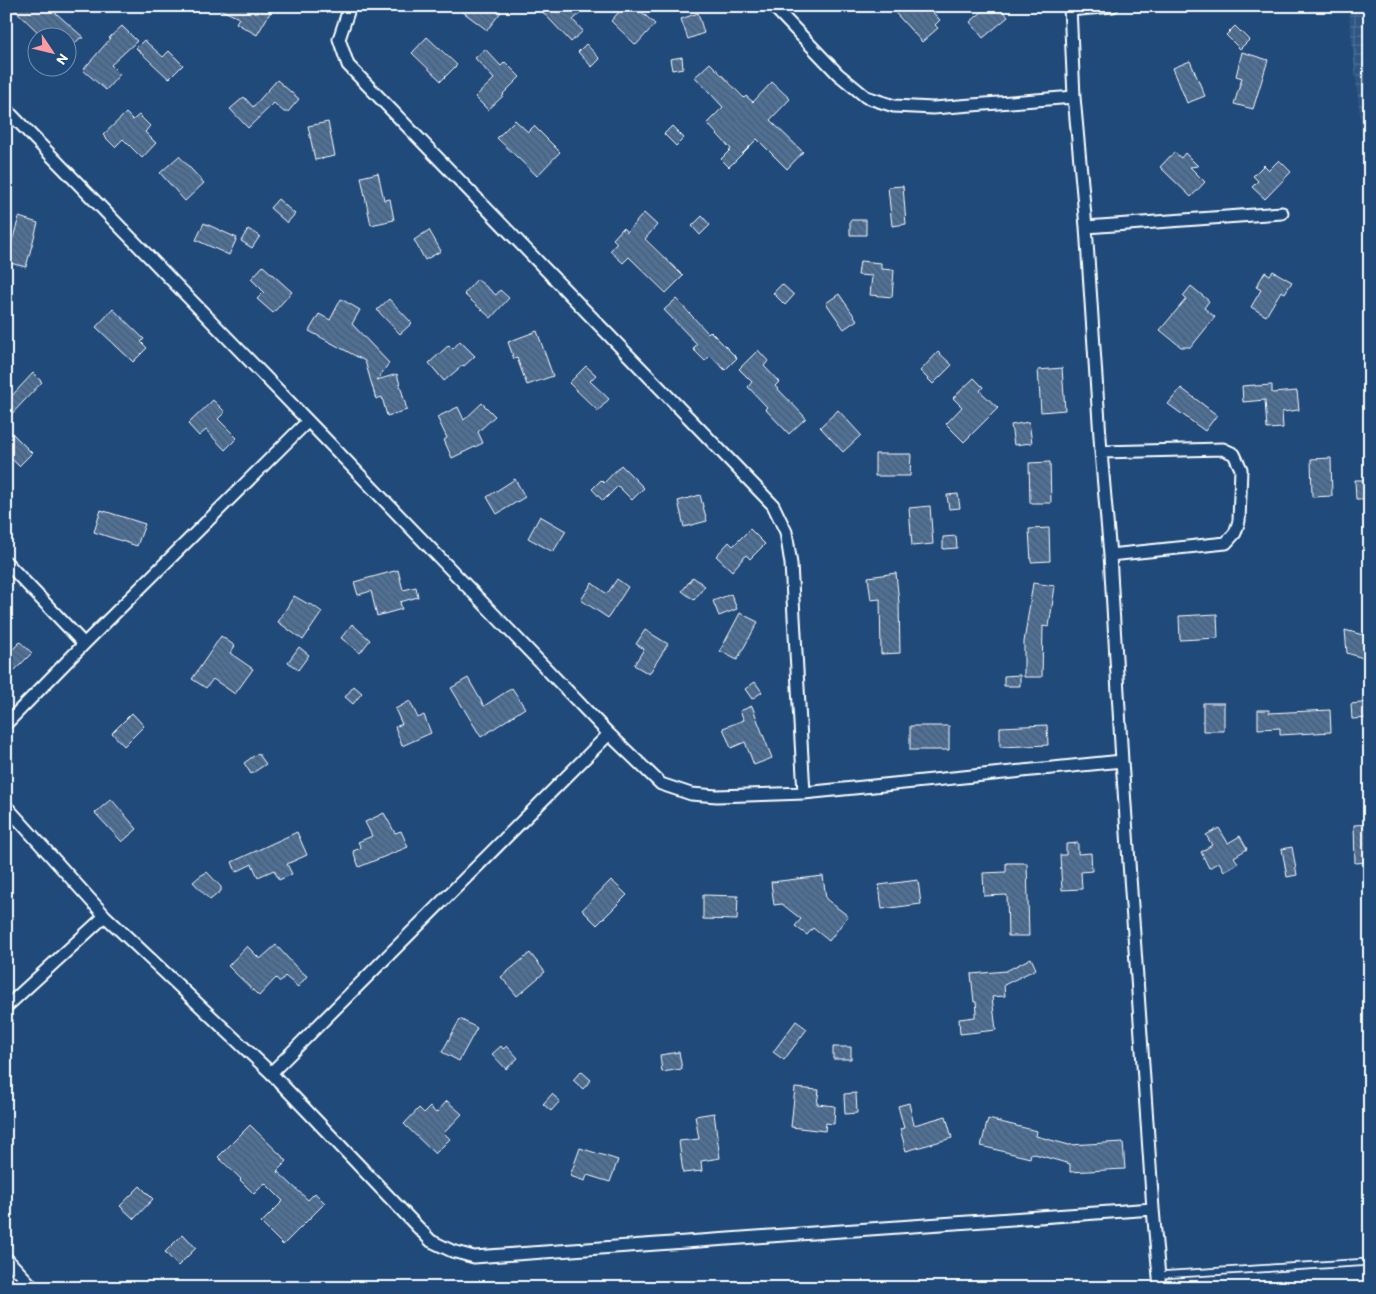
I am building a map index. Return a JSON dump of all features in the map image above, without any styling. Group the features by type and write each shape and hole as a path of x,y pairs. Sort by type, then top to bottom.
{"street":[{"path":"352,6 349,9 339,39 348,65 774,505 786,532 791,564 804,793"},
{"path":"772,6 838,74 866,96 894,106 933,108 1074,97"},
{"path":"1112,6 1070,8 1074,97 1086,227 1110,555 1122,761 1160,1288"},
{"path":"6,109 610,734 661,784 691,794 717,796 804,793 1122,761"},
{"path":"1086,227 1282,213"},
{"path":"6,724 308,421"},
{"path":"1101,452 1223,449 1234,454 1241,469 1239,521 1235,533 1226,543 1110,555"},
{"path":"6,562 84,644"},
{"path":"271,1073 610,734"},
{"path":"6,806 105,916 271,1073 432,1241 452,1251 474,1257 1153,1209"},
{"path":"6,1007 105,916"},
{"path":"6,1258 34,1288"}],"lane":[{"path":"1159,1275 1370,1262"}],"shaded area":[{"path":"1348,6 1370,6 1370,209"}],"building":[{"path":"11,6 48,6 73,28 34,28"},
{"path":"213,6 274,6 257,35 236,23 239,18"},
{"path":"455,6 493,6 501,12 487,30"},
{"path":"537,6 588,6 573,20 583,31 571,42"},
{"path":"624,6 635,6 655,24 636,45 611,21"},
{"path":"889,6 918,6 923,12 928,7 940,20 935,25 938,28 922,42"},
{"path":"989,6 999,6 1008,17 983,38 970,22"},
{"path":"698,13 704,33 688,39 681,19"},
{"path":"122,26 137,41 111,65 120,74 106,90 83,70 109,38"},
{"path":"1235,26 1249,40 1240,49 1226,35"},
{"path":"78,33 84,38 78,40"},
{"path":"427,37 457,65 441,81 412,53"},
{"path":"144,40 163,57 169,51 183,65 169,79 136,48"},
{"path":"586,44 600,59 592,67 578,52"},
{"path":"485,49 501,66 505,62 520,77 488,110 475,97 494,79 475,58"},
{"path":"1242,52 1268,60 1253,109 1234,104 1242,78 1236,76"},
{"path":"682,57 683,68 672,70 670,59"},
{"path":"1190,61 1205,96 1187,103 1173,68"},
{"path":"710,63 744,98 746,96 753,102 772,82 790,99 770,120 803,152 787,169 757,139 729,167 721,159 731,149 707,123 723,107 695,77"},
{"path":"277,80 299,99 288,112 284,112 274,103 248,128 230,109 244,97 253,107"},
{"path":"126,113 133,120 139,115 150,126 145,132 156,143 142,158 123,139 115,147 103,135"},
{"path":"515,120 528,132 534,126 560,152 537,176 497,138"},
{"path":"328,122 335,156 315,160 308,126"},
{"path":"672,126 684,138 676,146 664,134"},
{"path":"1174,152 1181,158 1185,153 1198,166 1190,167 1205,182 1191,197 1160,167"},
{"path":"179,156 204,183 185,201 160,173"},
{"path":"1279,160 1291,172 1265,199 1252,187 1258,181 1253,176 1264,165 1269,170"},
{"path":"378,173 384,200 390,199 394,220 371,225 361,177"},
{"path":"903,186 906,224 892,226 888,187"},
{"path":"278,199 295,214 287,223 270,208"},
{"path":"644,213 657,225 645,239 683,276 666,293 629,257 623,263 610,251 617,243 613,239 623,228 627,232"},
{"path":"702,216 710,225 700,235 692,226"},
{"path":"19,217 38,223 26,267 6,262"},
{"path":"850,220 866,220 866,235 850,235"},
{"path":"204,223 237,238 229,255 196,240"},
{"path":"248,229 260,236 252,248 241,241"},
{"path":"429,230 441,251 425,260 414,240"},
{"path":"860,261 881,263 881,269 894,270 892,297 870,295 872,276 858,275"},
{"path":"263,266 292,292 273,313 257,299 264,292 251,279"},
{"path":"1273,271 1292,282 1285,293 1281,291 1266,316 1251,307 1261,290 1256,287 1265,272 1270,275"},
{"path":"477,279 496,295 500,290 509,298 491,318 464,294"},
{"path":"782,284 794,295 785,305 773,293"},
{"path":"1191,286 1209,301 1204,308 1215,317 1191,347 1181,347 1160,330 1186,299 1183,296"},
{"path":"839,294 857,320 844,329 826,303"},
{"path":"341,299 360,310 352,324 389,363 377,380 397,374 407,410 387,416 382,397 376,399 365,361 309,331 319,314 330,320"},
{"path":"389,299 412,323 400,334 377,310"},
{"path":"676,299 708,333 710,331 737,358 725,370 710,356 705,361 693,349 697,344 664,310"},
{"path":"113,309 144,339 141,342 147,348 133,362 96,327"},
{"path":"537,331 553,376 527,385 517,358 514,359 508,342"},
{"path":"460,341 475,356 444,381 429,363 449,345 453,349"},
{"path":"758,350 768,361 764,366 779,382 775,386 806,418 789,434 765,409 767,407 748,387 752,382 739,369"},
{"path":"938,352 952,365 933,384 920,371"},
{"path":"586,366 596,375 590,381 609,399 598,411 569,383"},
{"path":"1062,368 1065,410 1041,412 1038,370"},
{"path":"33,373 42,382 6,420 6,402"},
{"path":"974,378 983,387 980,391 998,408 964,442 946,424 962,407 953,398"},
{"path":"1272,385 1272,393 1297,391 1299,410 1282,412 1283,428 1267,429 1265,400 1243,402 1242,386"},
{"path":"1181,388 1217,415 1205,431 1168,404"},
{"path":"213,400 225,412 218,419 237,438 225,450 206,430 199,436 188,424"},
{"path":"482,403 495,416 478,432 483,443 452,458 444,440 447,438 437,417 458,407 464,420"},
{"path":"838,410 861,435 843,452 820,427"},
{"path":"1029,422 1032,443 1014,445 1011,425"},
{"path":"6,427 32,453 19,466 6,454"},
{"path":"875,454 911,454 910,476 875,476"},
{"path":"1331,458 1332,496 1312,497 1311,459"},
{"path":"1050,462 1051,503 1030,503 1029,463"},
{"path":"621,465 644,488 632,500 618,486 603,501 592,489 601,480 604,483"},
{"path":"515,479 525,497 497,514 487,497"},
{"path":"1355,480 1368,480 1369,499 1356,499"},
{"path":"958,494 960,508 949,509 947,495"},
{"path":"700,495 707,521 684,527 678,501"},
{"path":"930,506 933,544 912,546 909,508"},
{"path":"101,510 145,524 137,546 94,532"},
{"path":"540,516 566,531 553,552 528,538"},
{"path":"1049,528 1050,561 1031,562 1029,529"},
{"path":"750,529 765,544 750,559 746,555 732,571 716,556 729,542 733,546"},
{"path":"956,536 957,548 943,549 943,537"},
{"path":"398,570 403,590 416,587 418,597 400,602 402,609 377,616 371,591 358,595 354,582"},
{"path":"896,573 900,653 881,654 880,599 871,600 868,577"},
{"path":"693,577 705,586 694,600 682,591"},
{"path":"617,579 628,587 608,618 581,600 592,583 607,594"},
{"path":"1033,583 1055,586 1049,627 1043,626 1042,677 1024,677 1024,642"},
{"path":"731,594 737,609 719,616 713,601"},
{"path":"294,596 322,612 303,640 278,622"},
{"path":"740,613 758,622 737,660 720,651"},
{"path":"1217,614 1218,638 1180,640 1179,616"},
{"path":"352,624 370,640 360,653 341,638"},
{"path":"645,630 668,644 649,674 634,665 644,649 636,644"},
{"path":"1345,630 1370,637 1363,658 1347,653"},
{"path":"221,636 235,646 230,653 253,669 235,694 213,679 206,688 192,679"},
{"path":"20,642 32,653 6,679 6,656"},
{"path":"299,647 309,655 298,670 288,662"},
{"path":"1020,675 1020,686 1004,686 1004,676"},
{"path":"468,678 484,706 512,688 525,708 481,737 451,688"},
{"path":"755,682 762,692 752,699 745,689"},
{"path":"354,686 362,693 353,704 345,697"},
{"path":"410,701 418,718 424,715 431,733 402,746 395,727 402,724 395,709"},
{"path":"1370,702 1370,718 1352,719 1351,704"},
{"path":"1203,703 1224,703 1224,731 1203,731"},
{"path":"752,706 772,758 754,765 745,742 731,748 723,728 744,720 740,711"},
{"path":"1258,710 1269,710 1269,713 1330,710 1331,732 1280,735 1280,728 1258,729"},
{"path":"132,713 144,726 124,746 112,733"},
{"path":"1047,725 1048,745 1000,747 1000,727"},
{"path":"910,726 949,726 949,750 910,750"},
{"path":"258,753 266,764 251,774 244,763"},
{"path":"111,799 137,829 122,842 95,813"},
{"path":"384,813 395,833 401,831 408,847 359,867 353,851 361,848 358,842 372,836 365,822"},
{"path":"1370,824 1370,862 1355,863 1354,825"},
{"path":"1219,828 1228,843 1240,836 1247,849 1234,857 1238,863 1224,871 1219,862 1209,868 1201,852 1212,845 1206,835"},
{"path":"297,832 307,855 287,864 292,874 279,880 274,870 258,877 252,864 236,872 232,862"},
{"path":"1078,843 1078,854 1091,853 1092,871 1081,872 1082,889 1062,890 1060,855 1066,855 1066,844"},
{"path":"1292,847 1297,875 1287,877 1282,849"},
{"path":"1006,863 1027,863 1029,936 1008,936 1007,895 984,896 983,873 1006,872"},
{"path":"207,872 221,887 221,891 210,900 193,882"},
{"path":"823,876 826,899 848,916 829,941 813,928 807,935 795,926 801,919 782,904 774,905 771,882"},
{"path":"611,880 627,895 597,925 582,910"},
{"path":"918,880 921,904 882,909 879,885"},
{"path":"703,895 738,896 737,920 703,919"},
{"path":"276,945 307,976 298,987 285,976 280,982 276,978 259,996 228,966 247,946 260,959"},
{"path":"530,953 545,972 517,996 501,977"},
{"path":"1031,958 1036,969 1004,985 1005,996 992,997 996,1030 960,1034 959,1019 975,1017 975,1012 977,1012 971,974 1006,971"},
{"path":"460,1019 477,1028 459,1061 442,1052"},
{"path":"796,1021 807,1029 784,1060 773,1052"},
{"path":"501,1046 503,1049 507,1046 518,1058 506,1069 492,1054"},
{"path":"833,1047 851,1047 851,1059 833,1059"},
{"path":"679,1052 682,1069 662,1072 660,1055"},
{"path":"581,1071 591,1080 583,1089 573,1080"},
{"path":"795,1088 819,1090 817,1104 835,1106 834,1124 826,1123 825,1131 791,1127"},
{"path":"856,1093 857,1113 845,1114 844,1094"},
{"path":"552,1094 560,1101 551,1111 543,1104"},
{"path":"447,1101 462,1114 444,1133 450,1139 435,1154 404,1124 419,1108 424,1113 430,1107 436,1113"},
{"path":"909,1103 914,1125 946,1116 952,1138 906,1151 900,1129 904,1128 898,1106"},
{"path":"714,1113 720,1158 701,1161 702,1171 683,1173 679,1141 699,1139 695,1116"},
{"path":"988,1119 1037,1131 1036,1136 1069,1145 1123,1142 1125,1169 1070,1172 1070,1164 1031,1153 1030,1158 981,1146"},
{"path":"250,1125 287,1161 277,1171 308,1200 315,1193 325,1203 283,1245 261,1223 283,1201 265,1183 254,1194 218,1157"},
{"path":"580,1148 618,1160 610,1182 587,1175 585,1181 570,1176"},
{"path":"140,1186 153,1199 134,1219 120,1206"},
{"path":"183,1234 196,1248 178,1266 165,1252"}]}
